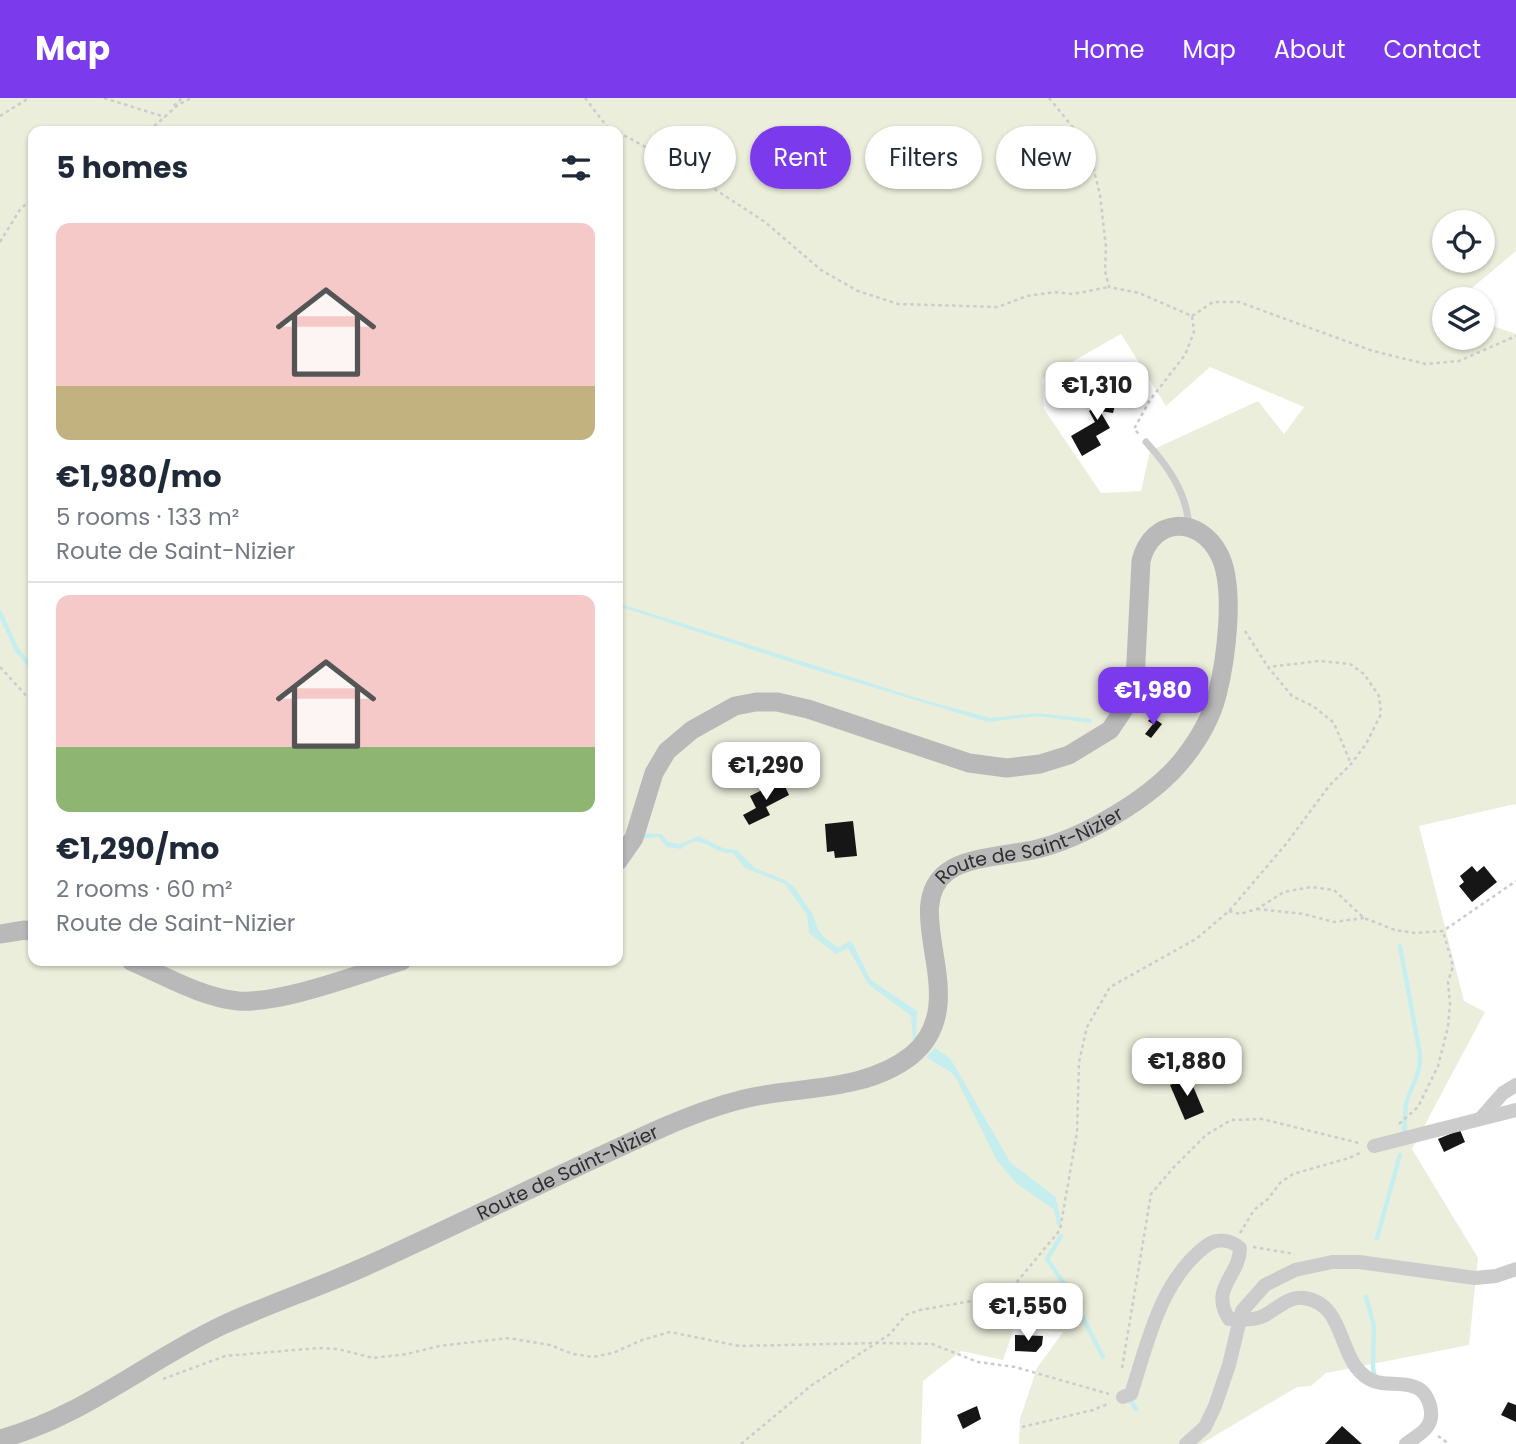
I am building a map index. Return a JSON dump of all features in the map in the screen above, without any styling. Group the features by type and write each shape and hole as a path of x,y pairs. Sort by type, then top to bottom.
{"main road":[{"path":"623,854 634,838 654,773 667,751 692,730 735,706 777,702 807,709 969,763 1007,768 1040,764 1069,755 1110,730 1126,706 1135,681 1138,602 1144,549 1152,536 1165,528 1189,528"},
{"name":"Route de Saint-Nizier","path":"0,1439 33,1429 69,1411 222,1325 377,1261 667,1126 725,1104 753,1097 816,1088 881,1073 916,1052 924,1042 937,1014 939,975 929,917 932,897 947,872 960,865 1037,849 1079,835 1148,792 1170,774 1198,739 1209,718 1217,696 1228,604 1225,569 1219,554 1206,537 1189,528"},
{"path":"0,934 28,931"},
{"path":"142,966 200,992 239,1001 280,997 385,966"}],"street":[{"path":"1481,1118 1503,1093 1516,1085"},
{"path":"1374,1146 1516,1110"},
{"path":"1123,1397 1132,1394 1152,1329 1172,1284 1199,1251 1210,1242 1221,1240 1234,1243 1240,1248 1240,1258 1227,1279 1222,1304 1229,1319 1258,1318 1293,1299 1305,1298 1320,1304 1329,1312 1339,1327 1357,1369 1385,1385 1413,1386 1421,1390 1430,1403 1432,1415 1427,1428 1406,1444"},
{"path":"1186,1444 1205,1427 1229,1365 1242,1311 1265,1285 1294,1270 1313,1265 1359,1262 1475,1278 1496,1276 1516,1269"}],"lane":[{"path":"1146,442 1173,476 1188,513 1189,528"}],"path":[{"path":"0,116 29,98"},
{"path":"104,98 165,117"},
{"path":"165,117 182,98"},
{"path":"155,126 179,104 192,98"},
{"path":"585,98 606,126"},
{"path":"1049,98 1088,146 1100,195 1106,247 1105,271 1109,288"},
{"path":"623,136 673,162 765,222 821,271 858,292 898,304 999,307 1027,296 1054,292 1073,294 1109,288 1139,293 1192,316"},
{"path":"0,242 21,208 28,203"},
{"path":"1192,316 1213,302 1240,302 1373,351 1426,364 1459,361 1516,336"},
{"path":"1134,429 1150,400 1185,355 1194,332 1192,316"},
{"path":"1228,604 1268,667 1293,696 1313,706 1334,723 1352,764"},
{"path":"741,1444 812,1385 890,1334 906,1315 920,1310 1006,1295 1060,1230 1077,1132 1079,1062 1087,1027 1110,987 1196,939 1228,911 1286,844 1329,786 1352,764 1381,714 1379,696 1364,674 1350,664 1307,661 1268,667"},
{"path":"0,667 28,698"},
{"path":"1228,911 1240,914 1256,909 1284,892 1311,887 1335,890 1364,918 1395,930 1415,933 1443,931 1516,881"},
{"path":"1256,909 1304,914 1334,922 1364,918"},
{"path":"1397,1125 1418,1107 1438,1066 1448,1027 1448,982 1453,967 1443,931"},
{"path":"1122,1370 1152,1194 1206,1135 1231,1120 1247,1118 1262,1119 1374,1146"},
{"path":"1298,1255 1234,1243 1254,1210 1268,1199 1280,1183 1293,1174 1349,1158 1374,1146"},
{"path":"156,1382 225,1356 317,1348 338,1349 373,1358 407,1354 439,1346 509,1338 550,1345 573,1354 593,1357 613,1353 642,1340 670,1332 739,1346 932,1344 978,1362 1015,1367 1086,1389 1123,1397"},
{"path":"1022,1427 1093,1410 1123,1397"}],"green space":[{"path":"0,98 1516,98 1516,251 1495,269 1495,210 1432,210 1432,273 1490,273 1473,287 1432,287 1432,350 1495,350 1495,327 1516,334 1516,805 1419,826 1464,1001 1485,1012 1412,1149 1478,1258 1469,1345 1326,1373 1311,1386 1297,1387 1201,1444 1019,1444 1020,1419 1037,1368 1063,1332 1014,1328 1003,1360 961,1351 923,1381 921,1444 0,1444","holes":["1121,334 1166,406 1210,367 1304,407 1284,434 1258,401 1150,451 1141,491 1101,493 1044,409 1042,379"]}],"water":[{"path":"623,605 924,700 991,718 1037,713 1092,719 1091,723 1037,716 988,722 623,608"},
{"path":"642,833 662,834 668,842 680,844 699,836 723,848 737,850 755,868 785,880 794,887 812,913 823,936 838,948 852,942 871,980 917,1011 916,1040 913,1040 911,1016 868,984 848,948 836,954 809,933 807,915 785,884 745,868 733,853 700,842 688,844 681,849 667,847 658,837 641,839"},
{"path":"935,1048 950,1058 1011,1163 1057,1198 1053,1209 1016,1183 997,1161 957,1080 952,1073 926,1057"}],"building":[{"path":"1105,384 1117,387 1118,394 1113,413 1100,411 1110,428 1096,436 1101,445 1082,456 1071,436 1095,422 1089,411 1101,404"},
{"path":"1152,717 1162,724 1151,738 1145,734 1153,724 1148,721"},
{"path":"782,780 789,795 766,807 770,815 749,825 743,815 756,808 750,796"},
{"path":"853,821 857,856 835,858 834,851 827,852 825,824"},
{"path":"1472,866 1477,872 1484,866 1497,882 1472,902 1459,886 1464,882 1460,876"},
{"path":"1189,1077 1204,1112 1185,1120 1170,1085"},
{"path":"1460,1130 1465,1142 1444,1152 1438,1139"},
{"path":"1015,1335 1043,1336 1042,1345 1036,1352 1015,1351"},
{"path":"1508,1402 1516,1405 1516,1422 1501,1415"},
{"path":"977,1406 981,1419 963,1429 957,1415"},
{"path":"1342,1426 1362,1444 1325,1444"}],"waterway":[{"path":"0,613 17,650 28,663"},
{"path":"1400,946 1420,1054 1419,1070 1406,1103 1404,1133"},
{"path":"1377,1238 1400,1155"},
{"path":"1052,1201 1055,1203 1059,1223"},
{"path":"1061,1236 1047,1259 1069,1291 1103,1357"},
{"path":"1366,1297 1374,1326 1375,1378"},
{"path":"1129,1398 1136,1409"}]}
